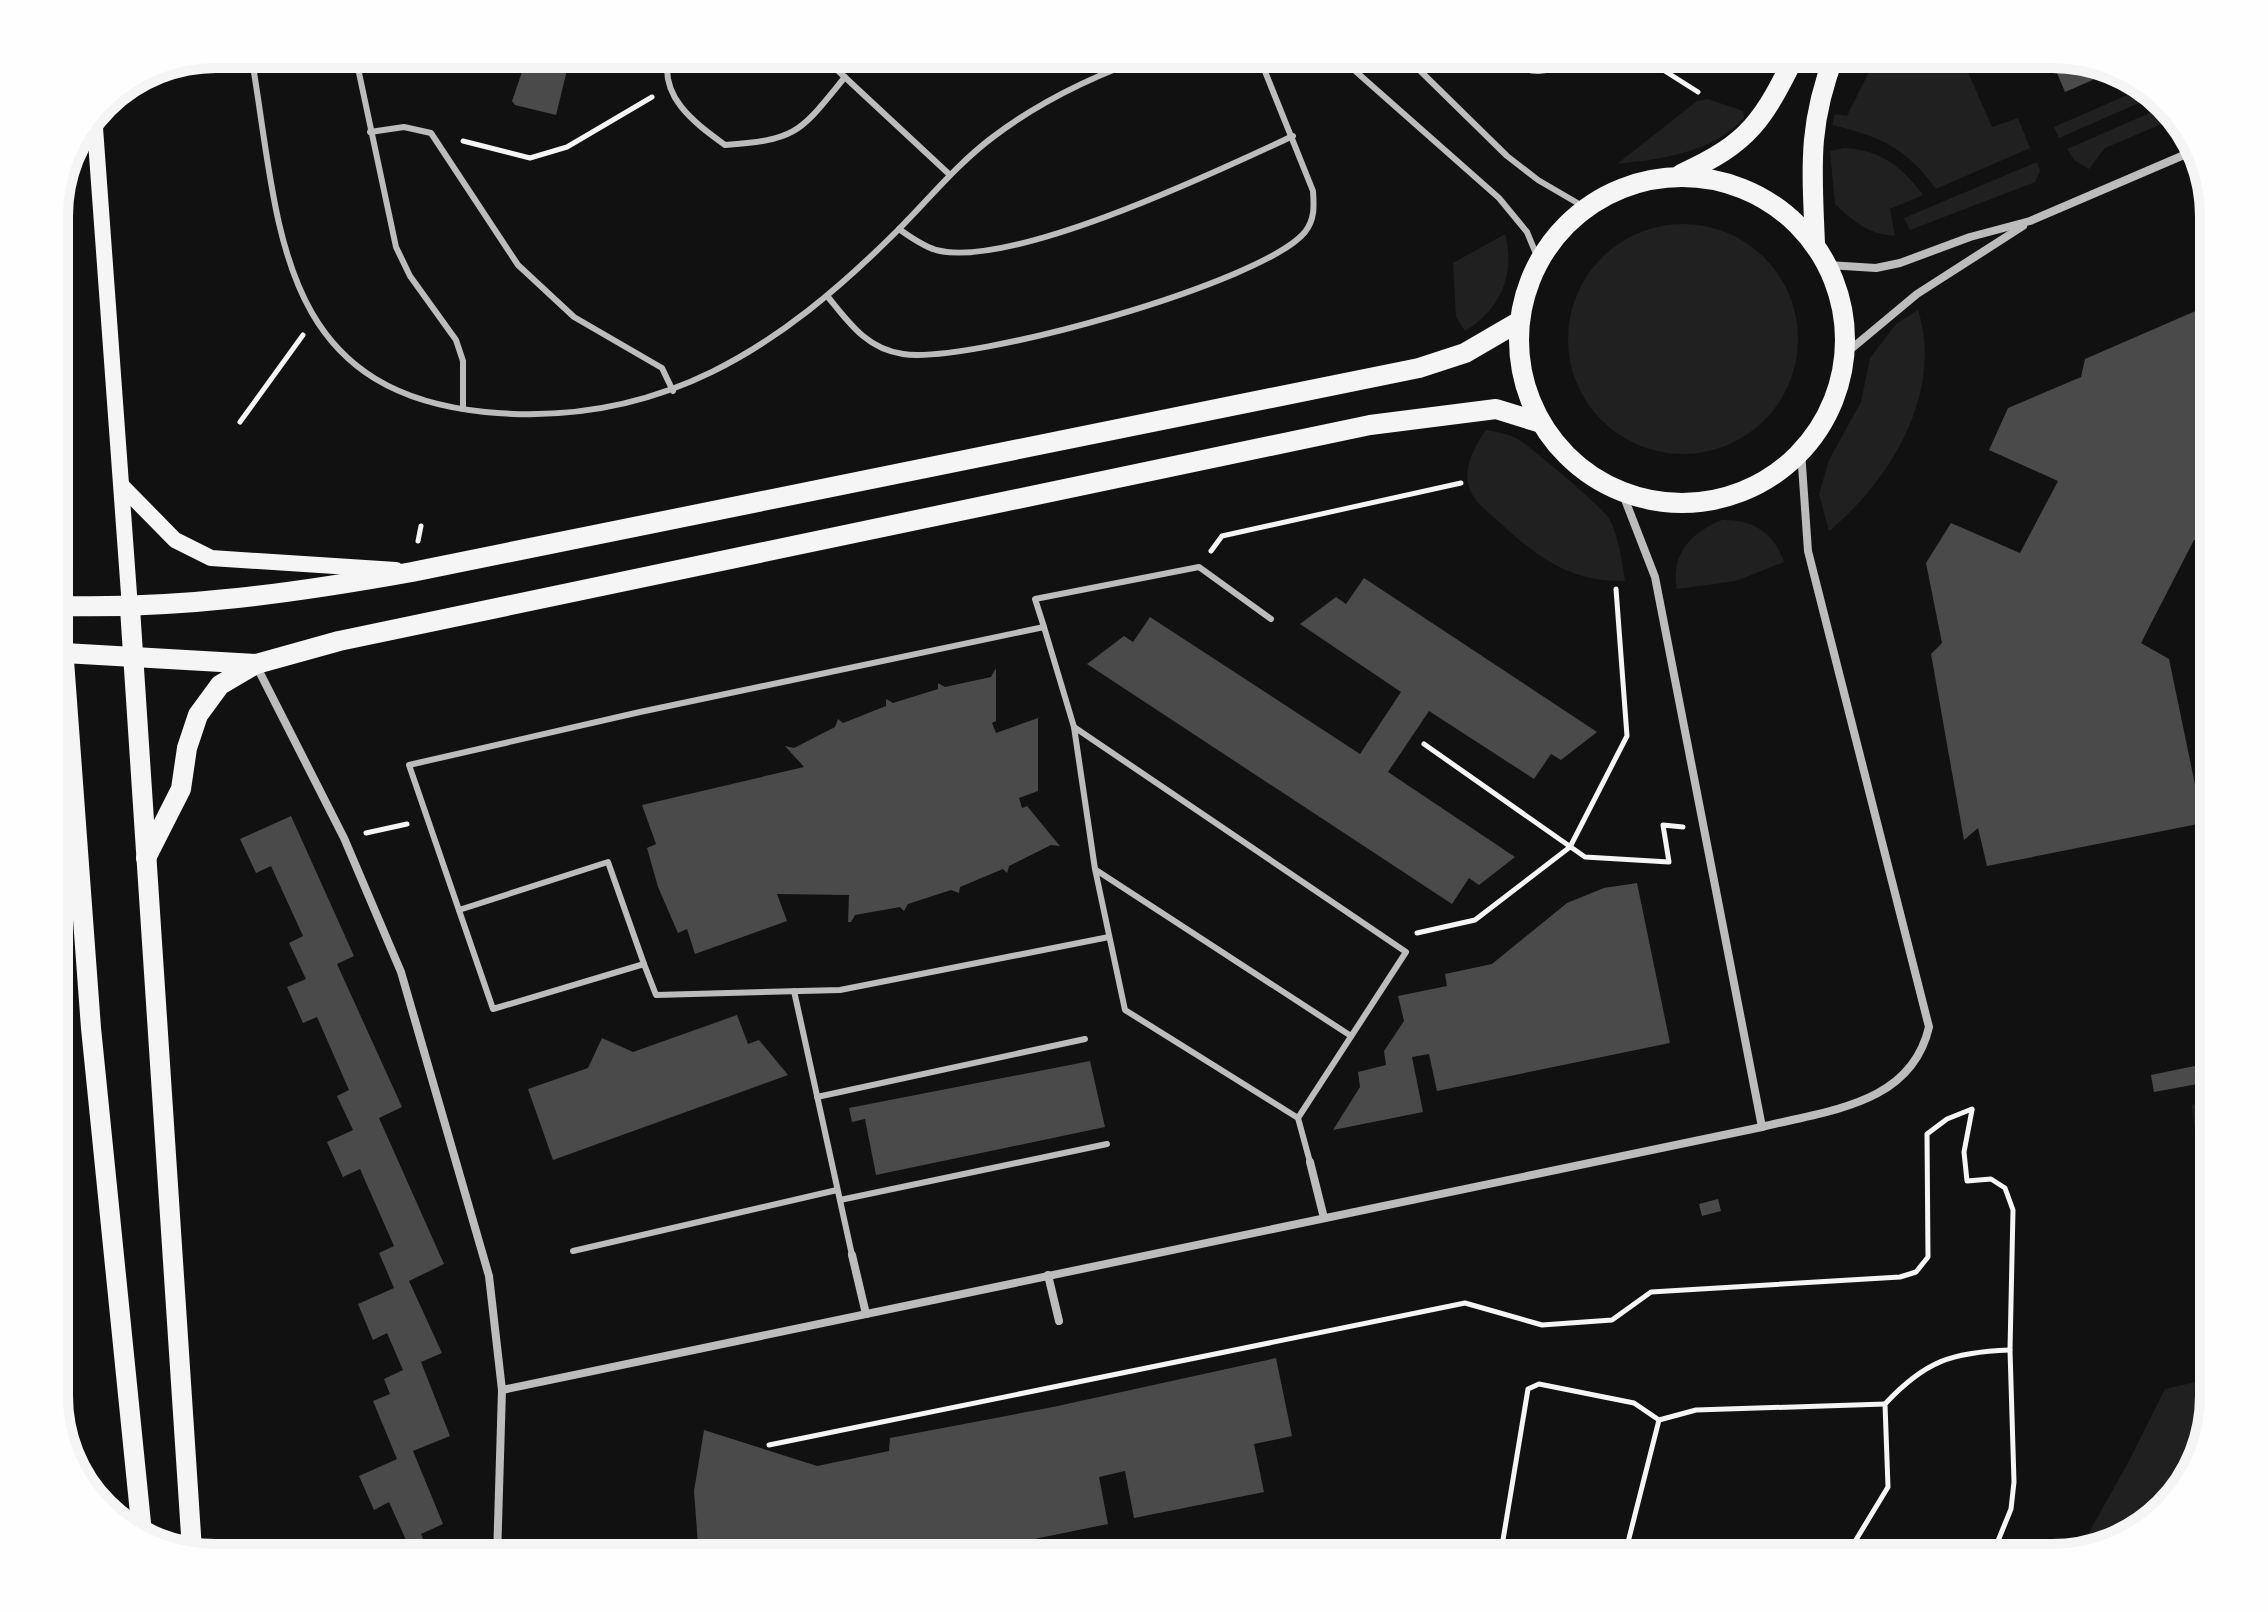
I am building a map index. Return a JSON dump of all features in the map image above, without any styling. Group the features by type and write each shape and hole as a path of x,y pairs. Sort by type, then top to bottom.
{"main road":[{"path":"1674,177 1714,180 1753,192 1797,223 1828,265 1844,318 1845,354 1827,416 1801,451 1763,481 1718,499 1669,503 1622,492 1576,464 1541,423 1524,384 1519,353 1520,321 1527,290 1539,261 1568,223 1586,208 1628,187 1674,177 1719,157 1740,142 1773,102 1789,68"},
{"path":"1815,244 1811,140 1830,68"},
{"path":"95,131 122,486 191,1542"},
{"path":"68,606 130,608 293,593 412,572 1419,368 1465,353 1520,321"},
{"path":"146,858 181,789 187,748 198,715 220,685 256,664 355,638 1370,425 1487,409 1541,423"},
{"path":"122,486 175,540 211,558 412,572"},
{"path":"68,653 256,664"},
{"path":"68,709 91,1028 141,1523"}],"street":[{"path":"1828,265 1888,266 2030,221 2187,154"},
{"path":"1845,354 1917,294 2030,221"},
{"path":"502,1390 1762,1127 1863,1101 1904,1077 1924,1051 1929,1027 1808,551 1801,451"},
{"path":"1622,492 1655,577 1762,1127"},
{"path":"256,664 344,838 401,972 489,1276 502,1390 497,1544"},
{"path":"1310,1162 1324,1218"},
{"path":"852,1255 866,1314"},
{"path":"1048,1275 1059,1321"}],"lane":[{"path":"254,68 294,279 314,321 341,353 393,389 463,409 503,413 583,411 638,402 673,391 749,355 828,297 991,138 1069,88 1120,68"},
{"path":"358,68 396,247 410,276 456,340 463,361 463,409"},
{"path":"669,68 670,86 690,120 725,145 786,138 811,118 845,77"},
{"path":"835,68 950,175"},
{"path":"828,297 858,333 874,346 903,354 940,354 1065,330 1186,293 1261,260 1305,233 1314,215 1313,191 1264,68"},
{"path":"1352,68 1499,198 1527,232 1539,261"},
{"path":"1417,68 1507,156 1538,180 1586,208"},
{"path":"1522,68 1539,73 1554,68"},
{"path":"370,132 404,127 431,133 518,265 574,317 662,368 673,391"},
{"path":"899,229 937,250 1001,247 1118,212 1293,136"},
{"path":"1271,619 1199,567 1035,599 1074,727 1095,869 1125,1010 1298,1118 1310,1162"},
{"path":"644,964 493,1009 409,765 640,712 1044,627"},
{"path":"1074,727 1406,952 1298,1118"},
{"path":"459,910 608,862 656,995 840,990 1109,937"},
{"path":"1095,869 1351,1036"},
{"path":"794,991 852,1255"},
{"path":"817,1097 1085,1039"},
{"path":"840,1200 1107,1144"},
{"path":"573,1251 837,1190"}],"path":[{"path":"1660,68 1698,92"},
{"path":"431,133 530,158 567,147 670,86"},
{"path":"240,422 314,321"},
{"path":"1199,567 1222,536 1461,483"},
{"path":"1389,940 1475,920 1570,847 1627,736 1616,589"},
{"path":"1424,744 1585,857 1669,862 1663,825 1704,829"},
{"path":"344,838 428,819"},
{"path":"769,1445 1465,1303 1542,1325 1612,1320 1651,1292 1900,1277 1916,1272 1928,1257 1927,1134 1947,1119 1972,1109 1964,1152 1967,1181 1991,1179 2005,1188 2013,1210 2010,1350 2014,1482 2011,1509 1997,1544"},
{"path":"1853,1544 1888,1487 1885,1404 1910,1377 1946,1359 1965,1351 2010,1350"},
{"path":"1503,1544 1528,1389 1539,1384 1634,1403 1659,1420 1696,1410 1885,1404"},
{"path":"1628,1544 1659,1420"}],"shaded area":[{"path":"1871,68 1966,68 1992,127 2018,118 2030,148 1936,189 1914,163 1891,146 1832,125 1835,114 1847,116"},
{"path":"2133,93 2144,101 2059,138 2054,127"},
{"path":"1708,99 1743,111 1744,118 1731,130 1702,147 1617,164 1697,101"},
{"path":"2156,111 2166,122 2105,148 2089,169 2074,160 2067,149"},
{"path":"1845,148 1869,152 1890,162 1923,195 1890,209 1895,236 1862,226 1835,204 1830,151"},
{"path":"2037,162 2040,171 2035,182 1910,230 1904,218"},
{"path":"1683,224 1705,226 1727,233 1747,243 1764,258 1779,275 1789,295 1796,317 1796,361 1789,383 1779,403 1764,420 1747,435 1727,445 1705,452 1683,454 1661,452 1639,445 1619,435 1602,420 1587,403 1577,383 1570,361 1568,339 1570,317 1577,295 1587,275 1602,258 1619,243 1639,233 1661,226"},
{"path":"1505,234 1508,263 1502,290 1488,313 1465,331 1456,317 1453,263"},
{"path":"1918,310 1924,341 1924,372 1918,403 1891,460 1873,486 1829,531 1819,494 1829,460 1861,402 1870,358 1896,324"},
{"path":"1486,430 1524,443 1605,514 1616,535 1625,581 1588,577 1555,565 1525,545 1481,505 1471,492 1468,472 1474,450"},
{"path":"1722,520 1743,522 1761,530 1774,543 1784,562 1736,581 1677,589 1677,566 1685,546 1701,531"},
{"path":"2200,1103 2200,1160 2197,1150 2192,1105"},
{"path":"2200,1381 2195,1435 2180,1470 2163,1494 2134,1519 2118,1529 2085,1540 2129,1461 2165,1389"}],"building":[{"path":"519,68 568,68 556,115 515,105 512,101 522,72 518,72"},
{"path":"2055,68 2101,76 2065,92"},
{"path":"2200,309 2200,542 2194,540 2141,643 2169,659 2200,809 2200,824 1987,866 1978,828 1964,840 1931,654 1942,643 1926,563 1951,523 2020,553 2058,481 1989,450 2008,408 2081,377 2085,359"},
{"path":"1364,578 1597,732 1561,760 1551,754 1534,779 1429,711 1388,772 1515,857 1479,885 1469,878 1452,904 1087,664 1124,636 1133,642 1150,617 1360,754 1401,692 1300,624 1336,597 1346,604"},
{"path":"996,668 996,721 992,723 996,733 1038,718 1038,791 1019,798 1022,808 1027,806 1060,846 1051,845 1009,866 1007,873 1003,869 960,887 959,893 951,890 908,904 904,911 900,907 855,915 851,922 848,922 849,895 777,894 787,921 695,954 687,929 678,933 658,887 647,848 656,844 642,805 804,767 785,746 794,748 835,727 838,719 843,723 886,706 886,699 893,703 938,689 938,683 945,687 991,677"},
{"path":"291,816 354,956 337,964 402,1107 379,1118 444,1264 409,1281 442,1353 421,1362 450,1436 413,1451 443,1524 421,1534 425,1544 397,1544 406,1540 389,1502 374,1510 359,1476 397,1459 373,1401 390,1394 384,1379 403,1370 387,1333 373,1340 358,1304 394,1288 379,1253 394,1246 360,1169 343,1177 327,1142 353,1130 337,1096 349,1090 317,1017 303,1023 287,987 306,979 289,943 303,936 271,866 256,873 240,839"},
{"path":"1637,883 1670,1043 1437,1091 1429,1054 1412,1057 1423,1112 1333,1130 1360,1087 1358,1072 1386,1065 1384,1051 1404,1021 1398,996 1447,986 1445,974 1492,964 1567,903 1604,888"},
{"path":"737,1015 748,1044 759,1040 788,1075 553,1160 528,1089 588,1068 602,1038 633,1052"},
{"path":"1090,1061 1105,1127 876,1175 865,1119 852,1122 849,1108"},
{"path":"2200,1065 2200,1084 2154,1092 2151,1075"},
{"path":"1718,1199 1721,1211 1702,1216 1699,1204"},
{"path":"1276,1358 1292,1436 1254,1444 1264,1492 1134,1518 1125,1471 1099,1477 1108,1524 1010,1544 698,1544 694,1491 704,1430 817,1466 889,1451 890,1438 1053,1407"}]}
